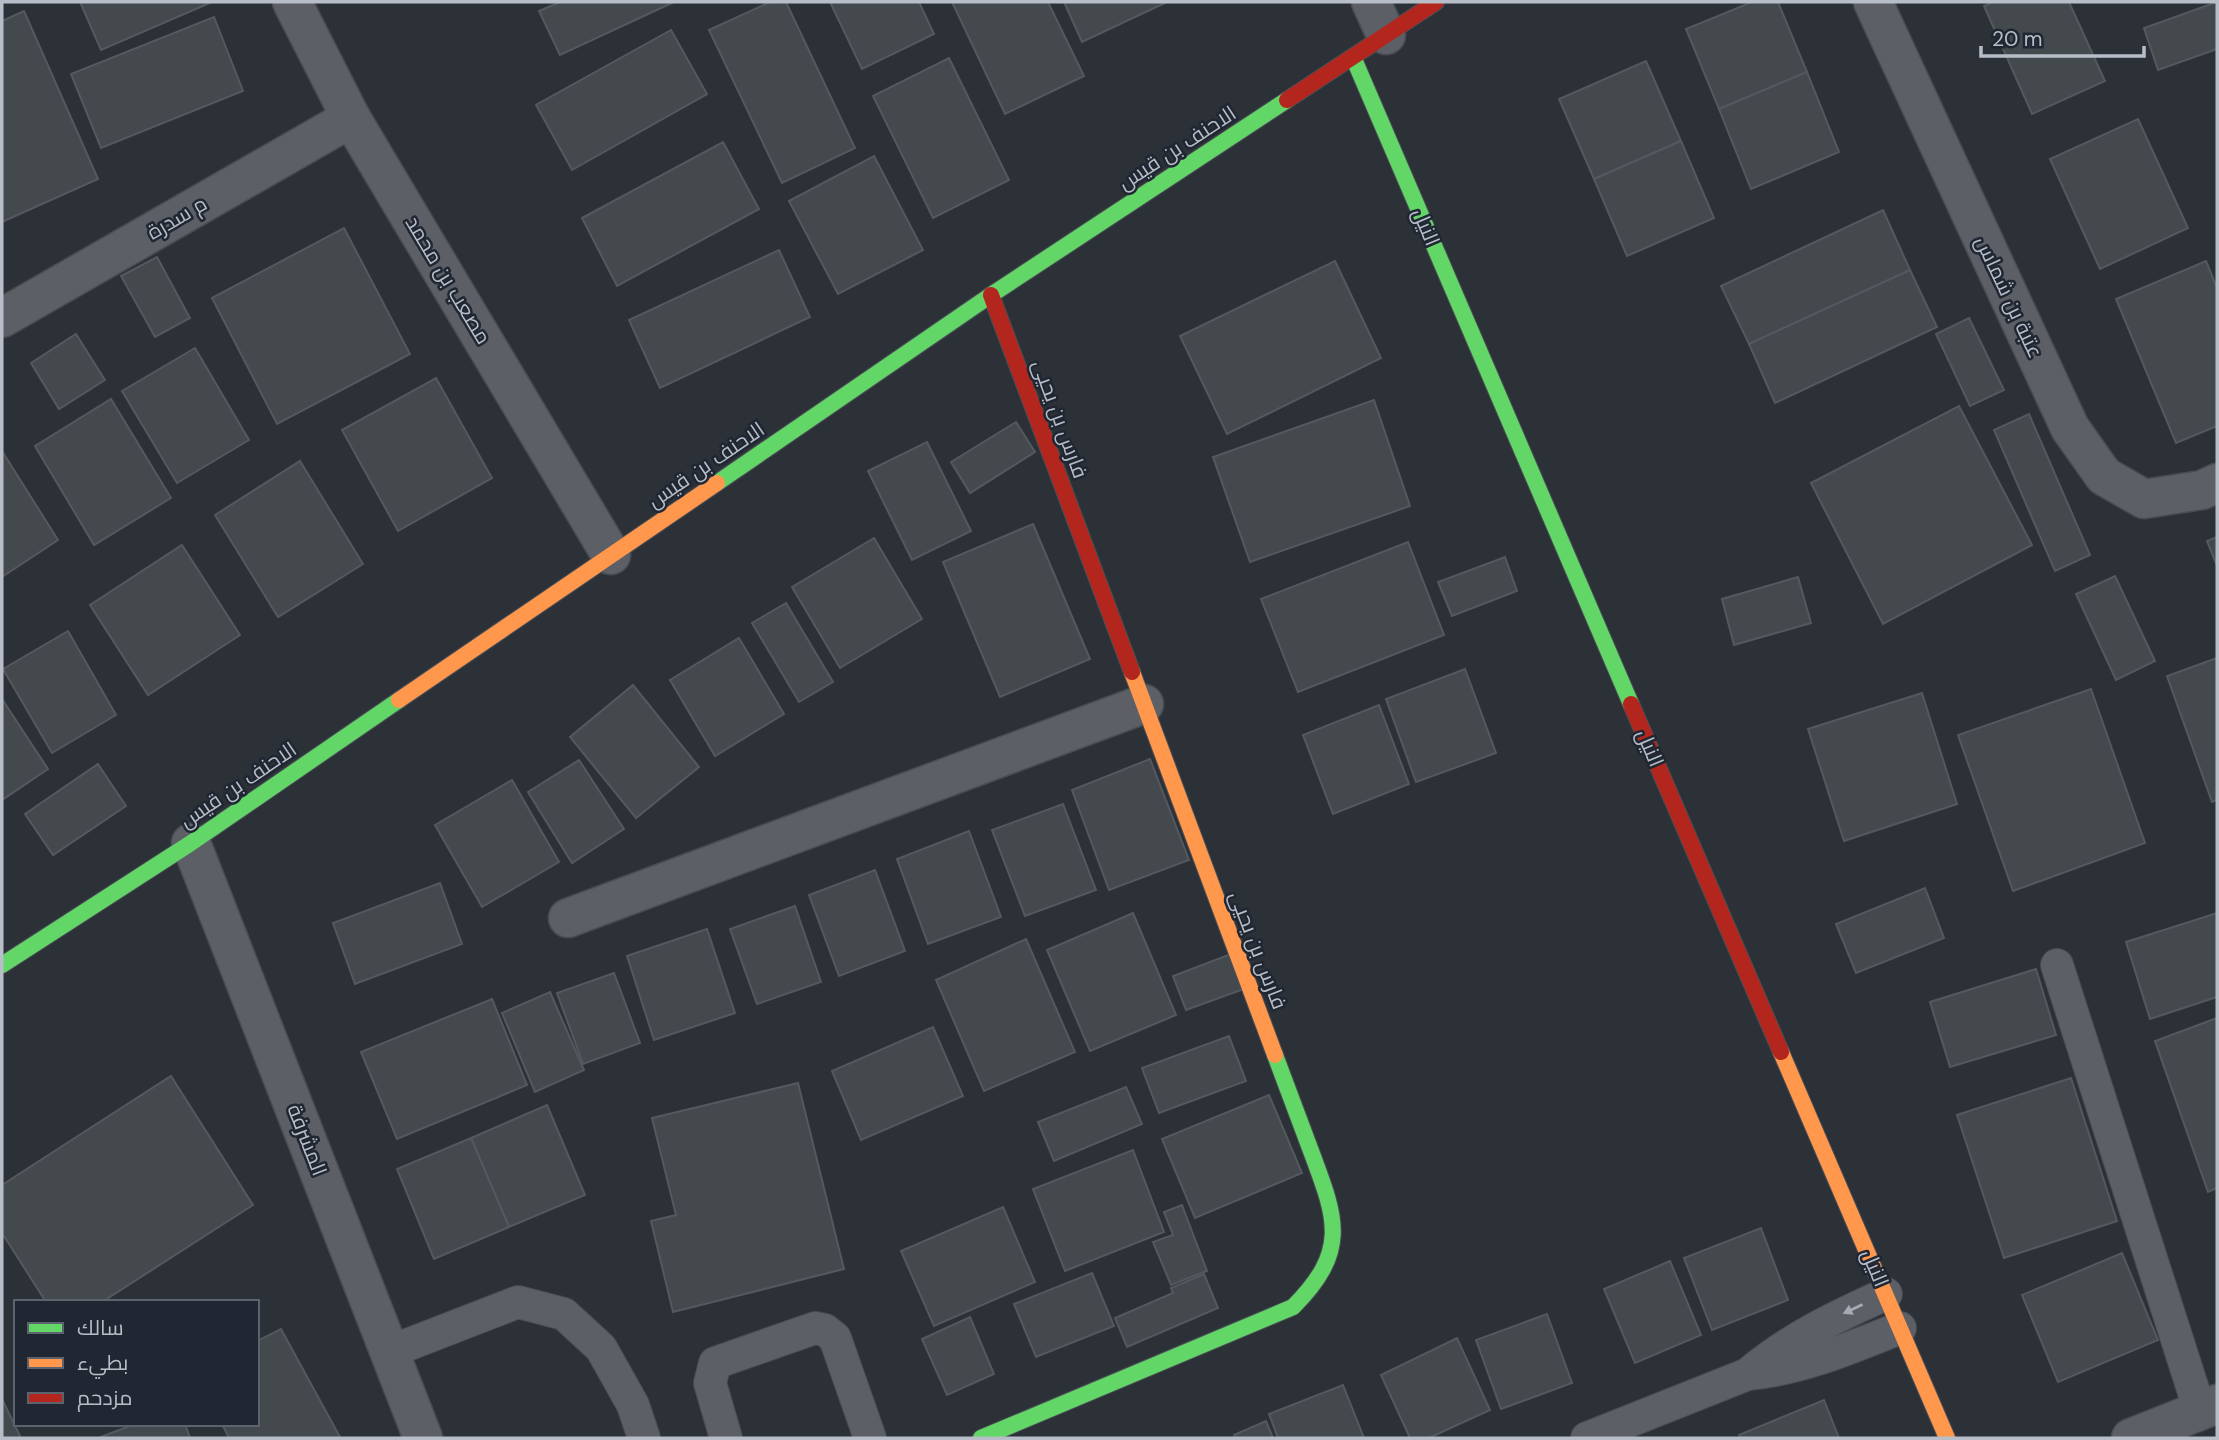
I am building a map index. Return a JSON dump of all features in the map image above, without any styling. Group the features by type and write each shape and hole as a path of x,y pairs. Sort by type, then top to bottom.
{"street":[{"name":"مصعب بن محمد","path":"292,2 352,118 611,555"},
{"name":"الاحنف بن قيس","path":"2,965 191,843 991,295 1353,57 1378,19 1436,2"},
{"name":"عتبة بن شماس","path":"1872,2 2070,428 2104,476 2144,499 2202,490 2217,484"},
{"name":"النيل","path":"1353,57 1947,1438"},
{"name":"م سدرة","path":"2,317 352,118"},
{"name":"فارس بن يحيى","path":"988,1437 1293,1307 1319,1278 1328,1261 1334,1233 1331,1205 991,295"},
{"path":"568,918 1144,704"},
{"name":"المشرفة","path":"191,843 423,1438"},
{"path":"2131,1438 2209,1407"}],"lane":[{"path":"2057,965 2209,1407"},
{"path":"1748,1374 1802,1334 1886,1294"},
{"path":"389,1352 519,1302 564,1314 601,1348 633,1405 644,1438"},
{"path":"726,1438 710,1383 715,1363 815,1328 825,1330 835,1338 870,1438"},
{"path":"1587,1438 1748,1374 1771,1372 1814,1362 1900,1328"}],"building":[{"path":"80,2 212,2 101,50"},
{"path":"560,2 674,2 560,55 539,11"},
{"path":"770,2 786,2 855,148 782,183 709,30"},
{"path":"830,2 919,2 934,34 862,69"},
{"path":"952,2 1048,2 1084,76 1005,114"},
{"path":"1064,2 1167,2 1082,42"},
{"path":"1752,2 1778,2 1807,72 1719,109 1686,29"},
{"path":"1993,2 2069,2 2105,81 2032,114 1984,6"},
{"path":"2217,2 2217,49 2158,70 2144,28"},
{"path":"24,11 98,179 2,222 2,21"},
{"path":"214,17 243,91 101,148 71,74"},
{"path":"671,30 707,94 572,170 536,105"},
{"path":"949,58 1009,180 933,218 873,96"},
{"path":"1646,61 1681,141 1594,179 1559,99"},
{"path":"1807,72 1839,152 1751,189 1719,109"},
{"path":"2138,119 2188,228 2100,269 2050,159"},
{"path":"1681,141 1714,218 1627,256 1594,179"},
{"path":"723,142 759,209 617,286 582,218"},
{"path":"874,156 923,250 838,294 789,201"},
{"path":"1883,210 1910,270 1749,344 1721,286"},
{"path":"344,228 410,354 277,424 212,298"},
{"path":"779,250 810,317 660,388 629,320"},
{"path":"157,257 190,318 155,337 121,276"},
{"path":"1335,261 1381,358 1227,434 1180,336"},
{"path":"2206,261 2217,288 2217,426 2176,443 2116,299"},
{"path":"1910,270 1937,327 1775,403 1749,344"},
{"path":"1969,318 2004,390 1970,406 1936,334"},
{"path":"76,334 105,380 59,409 31,363"},
{"path":"195,348 249,440 177,483 122,391"},
{"path":"436,378 492,478 398,531 342,430"},
{"path":"111,399 171,498 94,545 35,446"},
{"path":"1374,400 1410,506 1250,562 1213,457"},
{"path":"1959,406 2032,545 1883,624 1811,483"},
{"path":"2029,414 2090,555 2055,571 1994,430"},
{"path":"1016,422 1035,452 970,493 951,462"},
{"path":"927,442 971,531 912,560 868,471"},
{"path":"2,451 58,540 2,577"},
{"path":"300,461 363,564 278,617 215,515"},
{"path":"1033,524 1090,659 1000,697 943,562"},
{"path":"2217,537 2217,566 2207,541"},
{"path":"874,538 922,619 840,668 792,587"},
{"path":"1408,542 1444,635 1298,692 1261,599"},
{"path":"182,545 240,635 148,695 90,605"},
{"path":"1505,557 1517,591 1452,616 1438,582"},
{"path":"2115,576 2155,661 2116,680 2076,594"},
{"path":"1798,577 1811,623 1734,645 1722,599"},
{"path":"786,603 833,682 799,702 752,623"},
{"path":"68,631 116,715 52,753 3,669"},
{"path":"739,638 784,714 715,756 670,680"},
{"path":"2217,658 2217,800 2212,802 2167,676"},
{"path":"1465,669 1496,753 1416,782 1386,699"},
{"path":"633,685 699,767 636,818 570,737"},
{"path":"2091,689 2145,843 2013,891 1958,735"},
{"path":"1922,693 1957,804 1844,841 1808,729"},
{"path":"2,699 48,769 2,800"},
{"path":"1379,705 1409,784 1333,814 1303,735"},
{"path":"1150,759 1189,860 1109,890 1072,790"},
{"path":"579,760 624,829 572,863 528,792"},
{"path":"98,764 126,806 53,855 25,814"},
{"path":"512,780 559,862 482,907 435,825"},
{"path":"1063,804 1096,890 1025,916 992,830"},
{"path":"969,831 1001,917 928,944 897,859"},
{"path":"875,870 905,951 839,976 809,895"},
{"path":"440,883 462,944 355,984 333,923"},
{"path":"1925,888 1944,938 1856,973 1836,924"},
{"path":"795,906 821,982 757,1004 730,929"},
{"path":"1133,913 1176,1015 1090,1051 1047,950"},
{"path":"2217,913 2217,997 2150,1019 2126,942"},
{"path":"707,929 735,1013 654,1040 627,956"},
{"path":"1026,939 1075,1052 984,1091 936,980"},
{"path":"1231,954 1244,989 1186,1010 1173,976"},
{"path":"2036,969 2056,1035 1950,1067 1930,1002"},
{"path":"614,973 640,1043 583,1064 557,993"},
{"path":"550,992 584,1070 535,1092 502,1013"},
{"path":"492,999 527,1085 397,1139 361,1052"},
{"path":"2217,1018 2217,1188 2208,1192 2155,1041"},
{"path":"933,1027 963,1096 861,1140 832,1071"},
{"path":"1229,1036 1246,1081 1159,1113 1142,1068"},
{"path":"171,1076 253,1205 105,1300 45,1300 2,1233 2,1185"},
{"path":"2071,1078 2117,1221 2004,1258 1957,1115"},
{"path":"798,1083 844,1269 673,1312 651,1221 676,1215 652,1118"},
{"path":"1126,1087 1142,1124 1054,1161 1038,1122"},
{"path":"1269,1095 1302,1173 1195,1218 1162,1139"},
{"path":"547,1105 585,1195 509,1227 471,1138"},
{"path":"471,1138 509,1227 434,1259 397,1169"},
{"path":"1133,1150 1164,1232 1065,1271 1033,1189"},
{"path":"1182,1205 1207,1271 1171,1285 1153,1242 1173,1235 1164,1212"},
{"path":"1003,1207 1035,1282 934,1326 901,1251"},
{"path":"1761,1228 1788,1300 1712,1330 1684,1258"},
{"path":"2122,1253 2158,1340 2058,1382 2022,1295"},
{"path":"1670,1261 1701,1335 1635,1363 1604,1289"},
{"path":"1092,1273 1114,1326 1036,1357 1014,1304"},
{"path":"1204,1274 1218,1308 1127,1347 1115,1318 1173,1293 1171,1288"},
{"path":"1547,1314 1572,1383 1501,1409 1476,1340"},
{"path":"970,1317 994,1374 947,1395 922,1339"},
{"path":"281,1329 339,1438 229,1438 223,1426 259,1426 259,1340"},
{"path":"1457,1338 1490,1410 1429,1438 1410,1438 1381,1375"},
{"path":"1343,1385 1364,1438 1278,1438 1269,1414"},
{"path":"2,1399 21,1438 2,1438"},
{"path":"1824,1400 1839,1438 1741,1438 1739,1435"},
{"path":"1266,1421 1273,1438 1236,1438 1234,1435"},
{"path":"130,1426 186,1426 190,1438 98,1438"}],"traffic: fast":[{"path":"1353,57 1631,704"},
{"path":"717,483 991,295 1287,100"},
{"path":"2,965 191,843 399,700"},
{"path":"981,1438 1293,1307 1311,1287 1330,1250 1333,1233 1331,1215 1320,1175 1275,1055"}],"traffic: slow":[{"path":"399,700 717,483"},
{"path":"1132,672 1275,1055"},
{"path":"1781,1052 1947,1438"}],"traffic: jam":[{"path":"1287,100 1436,2"},
{"path":"991,295 1132,672"},
{"path":"1631,704 1781,1052"}]}
